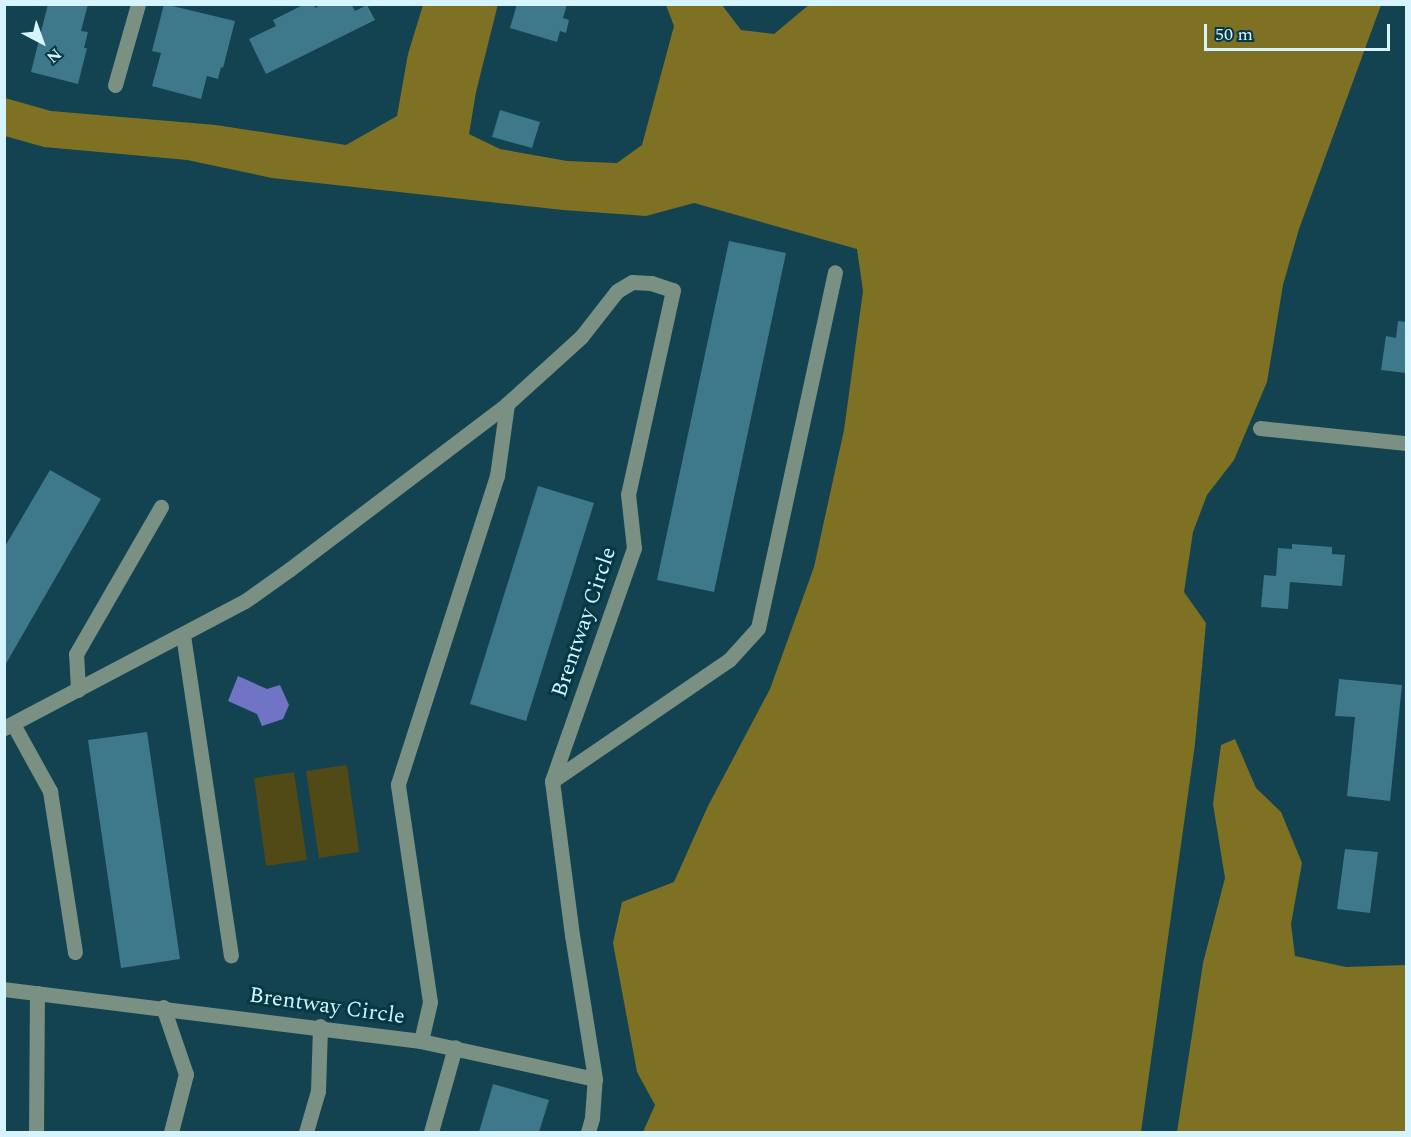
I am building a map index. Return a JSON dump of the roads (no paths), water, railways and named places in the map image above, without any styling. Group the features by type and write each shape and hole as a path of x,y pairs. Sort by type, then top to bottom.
{"street":[{"path":"115,85 138,4"},
{"path":"552,781 729,660 758,628 835,272"},
{"name":"Brentway Circle","path":"4,989 320,1026 421,1041 595,1079 572,935 552,781 634,548 628,494 673,290 651,282 632,282 617,291 580,337 507,404 290,570 245,601 9,726"},
{"path":"421,1041 430,1002 398,784 497,476 507,404"},
{"path":"1260,428 1407,443"},
{"path":"78,690 76,654 161,507"},
{"path":"183,635 231,955"},
{"path":"9,726 51,791 75,952"},
{"path":"36,1132 37,993"},
{"path":"163,1007 186,1074 171,1132"},
{"path":"306,1132 318,1091 320,1026"},
{"path":"430,1132 455,1047"},
{"path":"588,1132 592,1118 595,1079"}],"water":[{"path":"238,676 267,689 280,685 289,705 283,719 262,726 257,714 228,701"}]}
